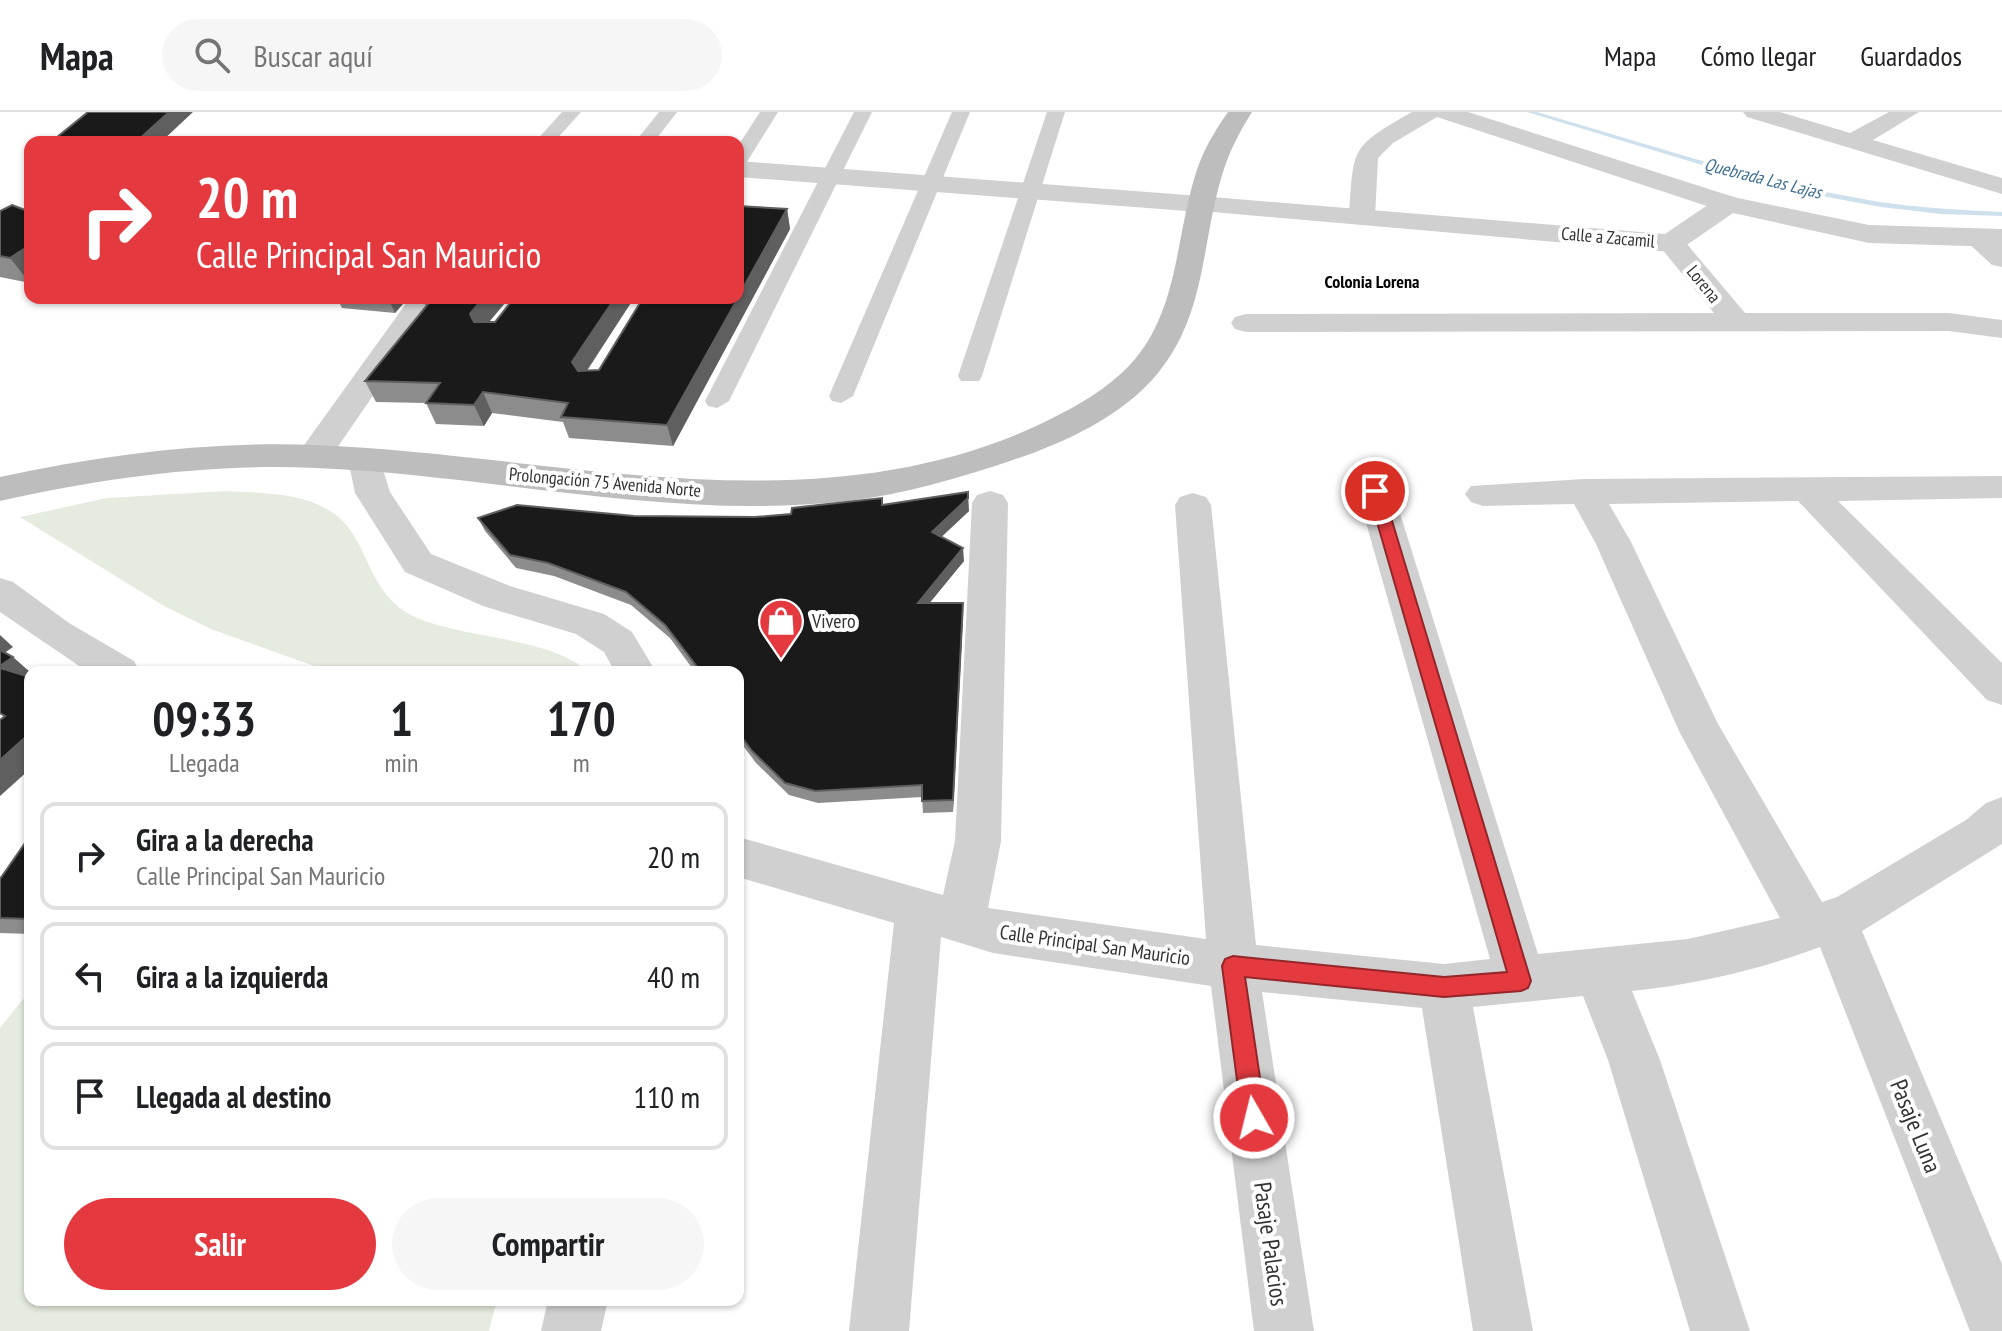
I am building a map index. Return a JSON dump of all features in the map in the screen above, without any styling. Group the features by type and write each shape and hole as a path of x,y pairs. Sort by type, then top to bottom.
{"main road":[{"name":"Prolongación 75 Avenida Norte","path":"0,489 154,463 314,456 648,490 750,492 845,488 912,478 989,459 1101,407 1166,345 1176,324 1200,204 1219,140 1240,112"}],"street":[{"path":"550,136 572,112"},
{"path":"649,136 668,112"},
{"path":"744,152 769,112"},
{"path":"717,401 828,175 863,112"},
{"path":"841,396 961,112"},
{"path":"970,376 1056,112"},
{"path":"1362,217 1366,156 1384,138 1429,112"},
{"path":"1444,112 1728,204 1869,234 1990,239 2002,259"},
{"path":"1755,112 2002,186"},
{"path":"1854,140 1907,112"},
{"path":"744,169 1200,204"},
{"name":"Calle a Zacamil","path":"1200,204 1671,243 1728,204"},
{"name":"Lorena","path":"1671,243 1738,324"},
{"path":"314,456 421,304"},
{"path":"1246,323 1949,322 2002,329"},
{"path":"365,459 373,493 418,563 497,596 590,624 618,642 632,666"},
{"path":"1483,494 2002,487"},
{"path":"1807,490 2002,689"},
{"path":"1375,491 1521,981"},
{"name":"Pasaje Luna","path":"1584,491 1613,542 1700,731 1822,924 2000,1331"},
{"path":"879,1331 940,916 978,841 990,503"},
{"name":"Pasaje Palacios","path":"1193,505 1233,966 1284,1331"},
{"path":"0,592 55,633 110,666"},
{"name":"Calle Principal San Mauricio","path":"744,859 993,931 1233,966 1444,987 1688,962 1777,941 1853,913 1982,834 2002,816"},
{"path":"1599,972 1634,1060 1720,1331"},
{"path":"1444,987 1503,1331"},
{"path":"571,1331 577,1306"}],"shaded area":[{"path":"226,491 281,495 309,501 333,513 345,524 386,595 415,617 458,630 530,645 553,652 580,666 314,666 211,629 164,606 20,517 107,498"},
{"path":"24,999 24,1306 495,1306 489,1331 0,1331 0,1028"}],"building":[{"path":"88,112 169,112 143,136 58,136"},
{"path":"12,205 24,210 24,249 10,258 0,256 0,211"},
{"path":"744,206 787,209 744,286"},
{"path":"428,304 478,304 470,314 474,322 495,322 509,304 611,304 572,362 578,371 599,370 639,304 735,304 667,425 561,417 568,403 483,392 474,405 426,403 440,383 365,381"},
{"name":"Vivero","path":"968,492 968,498 932,532 963,548 918,603 963,603 953,800 922,801 922,785 815,791 785,783 744,740 744,666 696,666 665,625 626,592 548,563 510,555 478,518 517,505 634,516 755,517 791,514 792,508 882,498 882,505"},
{"path":"0,650 13,657 0,666"},
{"path":"0,668 24,675 24,738 0,760 0,720 5,716 0,713"},
{"path":"24,845 24,919 0,918 0,879"}],"waterway":[{"name":"Quebrada Las Lajas","path":"1530,112 1704,164 1822,193 1881,204 2002,214"}],"place":[{"name":"Vivero","path":"781,660"}],"district":[{"name":"Colonia Lorena","path":"1372,281"}],"route":[{"path":"1254,1118 1233,966 1444,987 1521,981 1375,491"}]}
